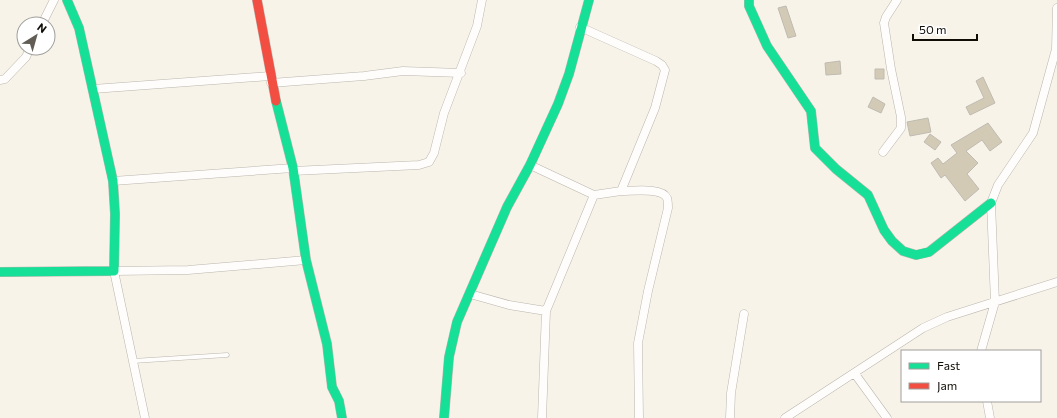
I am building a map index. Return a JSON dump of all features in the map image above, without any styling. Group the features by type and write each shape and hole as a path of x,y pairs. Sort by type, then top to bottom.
{"street":[{"path":"46,16 54,0"},
{"path":"67,0 79,28 113,181 115,214 114,271 145,418"},
{"path":"257,0 270,80 293,170 306,260 327,344 332,388 339,401 342,418"},
{"path":"113,181 293,170 419,166 429,162 434,153 444,113 461,73 477,26 482,0"},
{"path":"444,418 451,341 507,207 530,165 558,104 569,74 580,27 589,0"},
{"path":"749,0 749,6 767,46 811,111 815,148 836,169 868,195 884,230 892,241 903,251 916,256 929,252 991,204"},
{"path":"883,152 900,128 900,107 891,69 884,23 886,17 897,0"},
{"path":"981,350 995,302 991,204 998,185 1033,133 1056,49 1057,8"},
{"path":"580,27 656,61 662,65 665,70 655,108 621,191"},
{"path":"2,78 26,56"},
{"path":"93,89 364,76 403,71 461,73"},
{"path":"530,165 594,195 621,191 657,191 664,194 668,199 668,208 648,292 638,343 639,418"},
{"path":"542,418 546,311 594,195"},
{"path":"0,272 188,270 306,260"},
{"path":"785,418 855,374 923,328 947,317 1057,282"},
{"path":"470,294 509,305 546,311"},
{"path":"730,418 731,393 744,314"},
{"path":"855,374 887,418"},
{"path":"987,402 990,418"}],"lane":[{"path":"133,361 227,354"}],"building":[{"path":"786,6 796,36 788,38 778,8"},
{"path":"840,61 841,74 826,75 825,63"},
{"path":"875,69 884,69 884,79 875,79"},
{"path":"983,77 995,103 970,115 966,107 984,98 976,81"},
{"path":"873,97 885,104 881,113 868,107"},
{"path":"928,118 931,132 910,136 907,122"},
{"path":"988,123 1002,142 990,151 982,140 966,151 978,163 967,174 979,189 965,201 945,175 941,178 931,163 938,158 943,164 957,153 951,145"},
{"path":"930,134 941,142 935,150 924,142"}],"traffic: fast":[{"path":"0,272 114,271 115,214 113,181 79,28 67,0"},
{"path":"444,418 449,357 457,322 507,207 530,165 558,104 569,74 589,0"},
{"path":"749,0 749,6 767,46 811,111 815,148 836,169 868,195 884,230 892,241 903,251 916,255 929,252 991,203"},
{"path":"276,101 293,168 306,260 327,344 332,387 339,401 342,418"}],"traffic: jam":[{"path":"257,0 276,101"}]}
